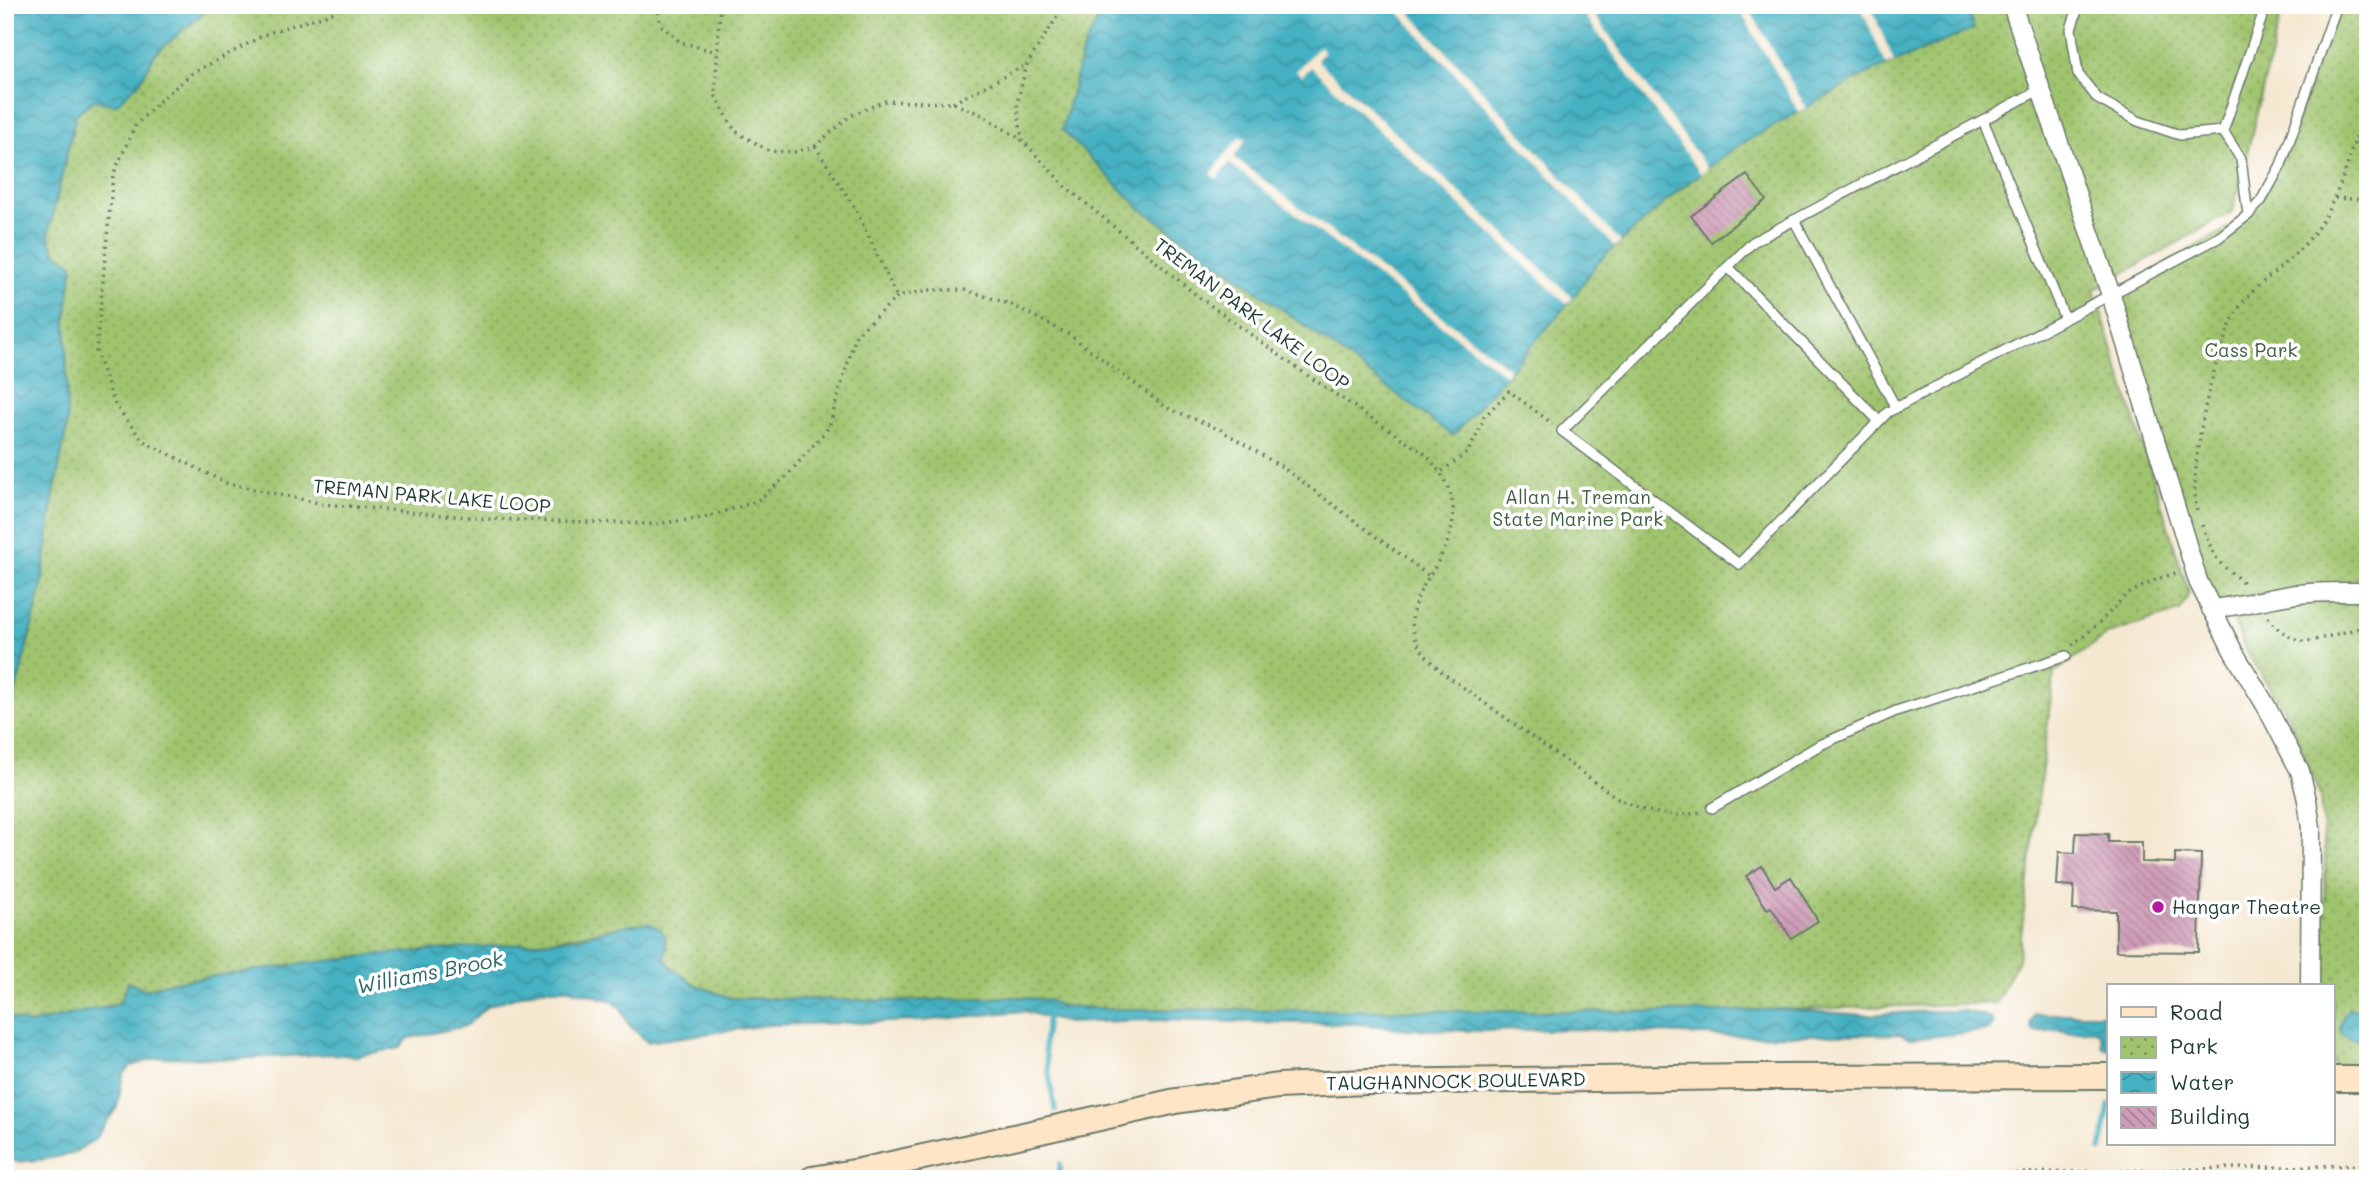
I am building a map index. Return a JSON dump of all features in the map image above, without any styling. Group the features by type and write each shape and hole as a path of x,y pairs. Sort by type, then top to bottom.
{"main road":[{"name":"TAUGHANNOCK BOULEVARD","path":"812,1179 1176,1101 1289,1085 1764,1076 2107,1076"},
{"path":"2334,1079 2368,1079"}],"street":[{"path":"2012,5 2111,295 2193,569 2233,651 2295,758 2305,790 2312,858 2310,984"},
{"path":"2211,609 2305,593 2368,592"}],"lane":[{"path":"2079,5 2071,29 2078,74 2098,99 2138,121 2180,135 2224,131"},
{"path":"2248,215 2241,159 2224,131 2266,5"},
{"path":"2041,89 1753,242 1562,431 1739,564 1879,421 1896,408 2218,238 2248,215 2261,201 2281,165 2337,5"},
{"path":"1983,120 2065,319"},
{"path":"1794,220 1896,408"},
{"path":"1728,267 1879,421"},
{"path":"1712,808 1818,746 1896,711 2066,656"}],"path":[{"name":"TREMAN PARK LAKE LOOP","path":"345,5 335,12 268,33 191,74 157,103 135,127 113,175 96,352 115,405 142,441 226,483 323,504 489,519 654,524 704,518 757,501 794,468 829,427 856,335 897,297"},
{"path":"658,5 660,24 680,41 717,52"},
{"path":"720,5 715,95 735,131 769,150 797,152 815,146 855,208 897,297 929,290 965,290 1010,304 1070,335 1167,408 1219,429 1282,467 1428,575"},
{"name":"TREMAN PARK LAKE LOOP","path":"1022,140 1017,103 1027,64 1065,5"},
{"name":"TREMAN PARK LAKE LOOP","path":"953,103 1027,64"},
{"path":"2368,82 2352,152 2335,198 2314,233 2243,302 2230,326 2218,356 2203,418 2196,475 2196,507 2214,555 2242,581 2273,624 2292,637 2305,641 2368,626"},
{"name":"TREMAN PARK LAKE LOOP","path":"815,146 850,116 885,101 953,103 982,115 1022,140 1065,186 1195,294 1304,373 1425,454 1442,471"},
{"path":"2335,198 2368,200"},
{"path":"1562,431 1509,391 1484,417 1467,453 1442,471 1450,489 1454,510 1451,532 1441,556 1416,598 1413,619 1416,640 1429,660 1443,673 1616,797 1640,809 1663,815 1687,815 1712,808"},
{"path":"2066,656 2071,646 2096,626 2126,595 2157,579 2183,571"},
{"path":"1764,1179 2368,1165"}],"green space":[{"name":"Allan H. Treman State Marine Park","path":"231,5 2283,5 2233,211 2094,290 2189,593 2180,611 2108,634 2054,673 2018,960 1996,1003 1715,1012 1110,1009 1060,1006 1047,1000 1018,997 904,1001 730,998 696,985 673,969 665,959 648,923 532,943 166,983 117,1004 29,1024 5,1016 5,735 41,589 67,425 66,319 73,264 55,252 48,235 76,114 94,100 140,82 155,54 205,11"},
{"name":"Cass Park","path":"2337,5 2368,5 2368,1066 2334,1066 2334,984 2323,984 2325,857 2320,796 2289,717 2246,651 2233,619 2208,586 2111,295 2239,222 2264,195 2296,125"}],"water":[{"path":"5,5 231,5 205,11 155,54 140,82 115,105 94,100 76,114 48,235 55,252 73,264 66,319 67,425 41,589 5,735"},
{"path":"1105,5 1965,5 1974,29 1866,74 1733,149 1674,194 1597,263 1573,298 1453,436 1140,208 1062,130 1082,52"},
{"path":"648,923 660,929 665,936 665,959 673,969 696,985 730,998 904,1001 1018,997 1048,1000 1060,1006 1110,1009 1715,1012 1782,1009 1865,1015 1964,1011 1989,1017 1994,1023 1989,1030 1911,1039 1900,1034 1723,1036 1578,1029 1408,1029 1357,1024 1148,1020 1067,1023 1023,1011 922,1021 768,1025 647,1042 628,1024 621,1008 610,1000 569,989 540,989 487,1006 466,1026 409,1038 399,1048 356,1056 331,1054 230,1059 162,1057 130,1066 123,1075 117,1107 94,1140 72,1154 46,1159 17,1162 5,1155 5,1016 29,1024 117,1004 128,982 146,990 166,983 286,966 381,954 532,943"},
{"path":"2349,1008 2368,1012 2368,1040 2351,1038 2342,1033 2341,1023"},
{"path":"2035,1014 2107,1014 2107,1049 2103,1048 2100,1033 2092,1030 2071,1033 2059,1030 2034,1032 2030,1024"}],"pier":[{"path":"1392,5 1403,5 1621,242 1615,247"},
{"path":"1577,5 1587,5 1708,169 1701,174"},
{"path":"1737,5 1747,5 1806,108 1799,112"},
{"path":"1860,5 1870,5 1894,62 1886,65"},
{"path":"1319,46 1324,51 1317,60 1573,298 1567,304 1311,67 1302,76 1296,71"},
{"path":"1240,136 1246,140 1234,157 1510,369 1506,375 1229,163 1217,179 1211,174"}],"building":[{"path":"1747,175 1766,200 1711,242 1691,216"},
{"name":"Hangar Theatre","path":"2076,833 2108,834 2108,842 2142,842 2142,862 2175,863 2175,853 2201,854 2199,952 2116,951 2116,911 2073,910 2074,886 2057,885 2059,852 2075,853"},
{"path":"1762,866 1775,887 1791,877 1818,921 1791,938 1771,907 1767,909 1746,876"}],"waterway":[{"name":"Williams Brook","path":"1048,1013 1044,1043 1055,1110"},
{"path":"2101,1150 2107,1116"},
{"name":"Williams Brook","path":"1060,1164 1060,1179"}],"place":[{"name":"Hangar Theatre","path":"2158,907"}]}
